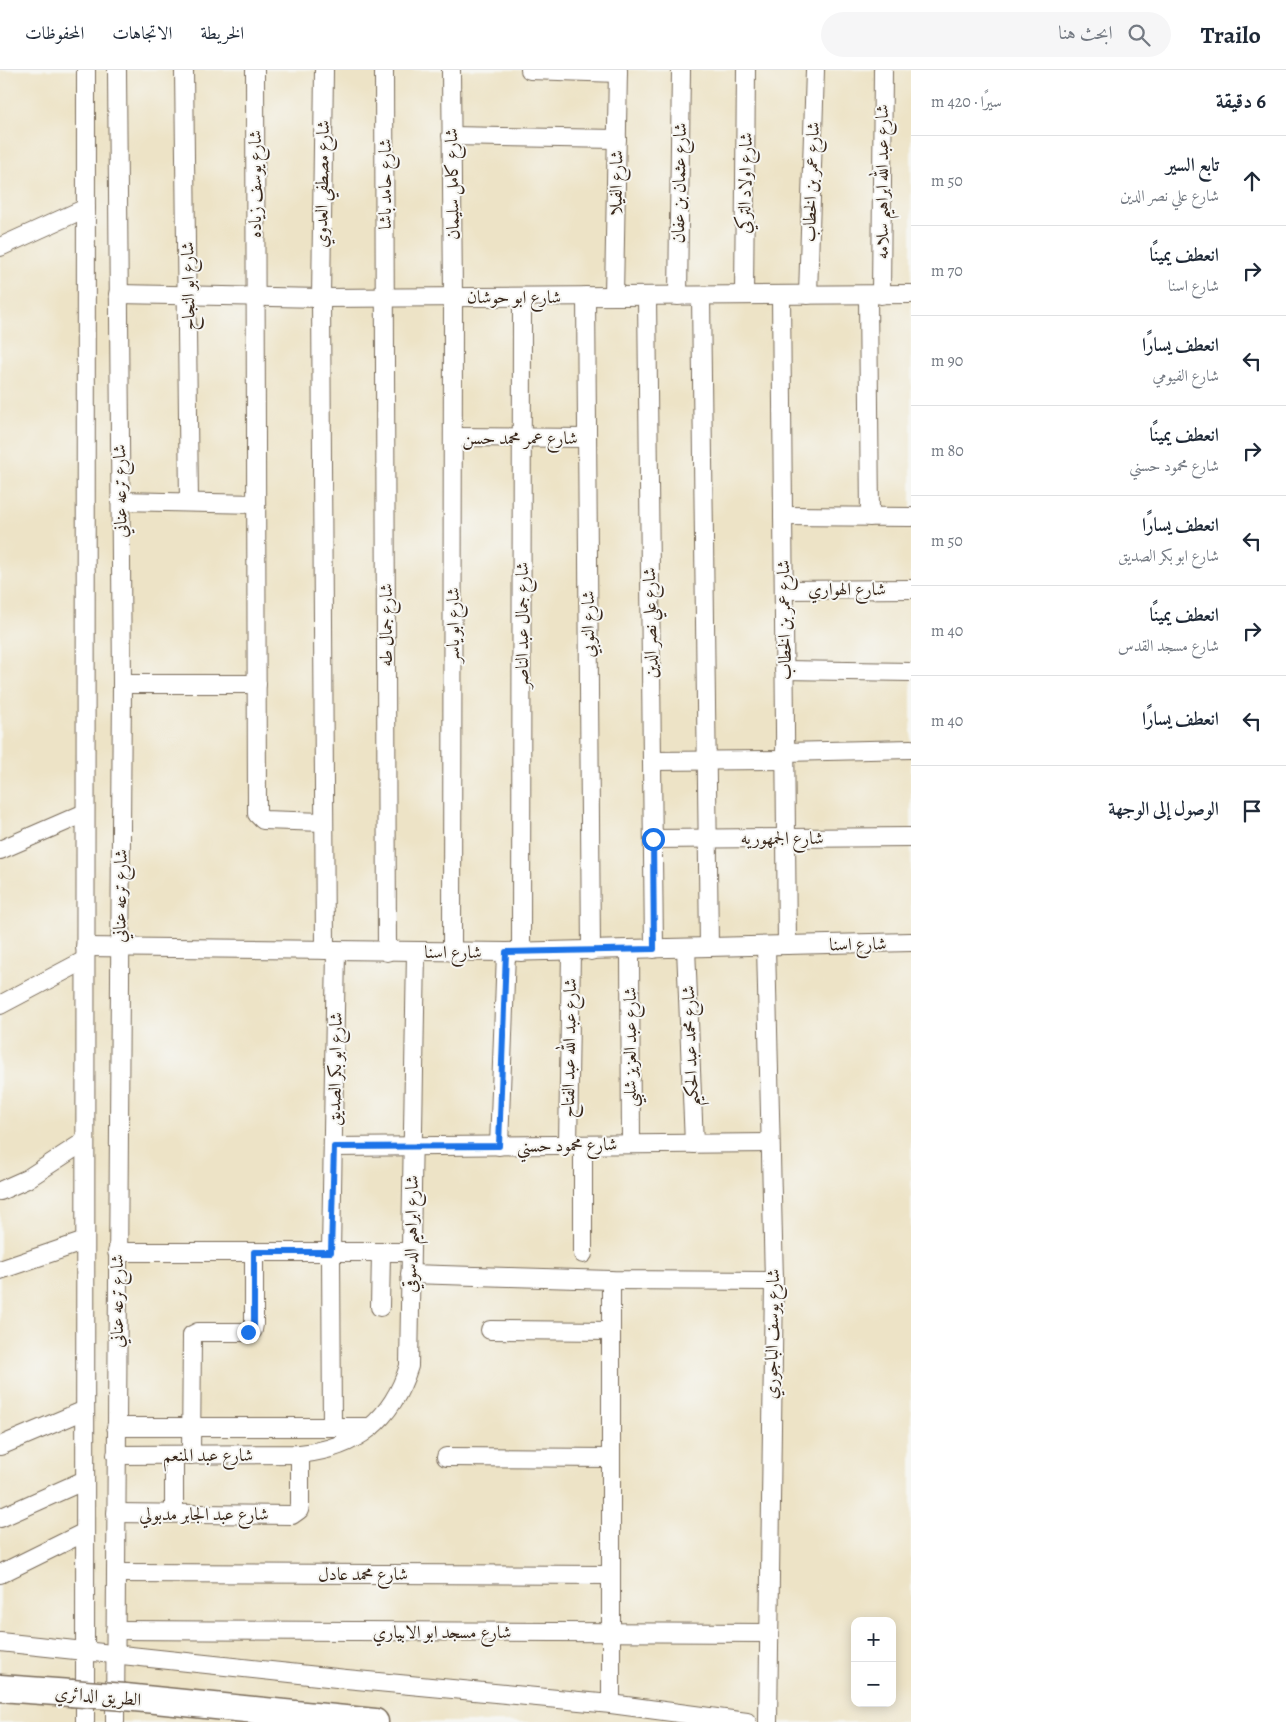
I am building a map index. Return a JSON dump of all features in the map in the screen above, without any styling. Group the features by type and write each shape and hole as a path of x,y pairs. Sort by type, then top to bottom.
{"highway":[{"name":"الطريق الدائري","path":"0,1688 124,1697 375,1722"}],"street":[{"name":"شارع ترعه عناني","path":"85,1722 86,70"},
{"name":"شارع ترعه عناني","path":"115,1722 122,684 117,70"},
{"name":"شارع ابو النجاح","path":"184,70 189,502"},
{"name":"شارع يوسف زياده","path":"255,70 254,298 257,814 263,820 324,822"},
{"name":"شارع مصطفي العدوي","path":"324,70 321,298 324,822"},
{"name":"شارع حامد باشا","path":"384,70 386,297"},
{"name":"شارع كامل سليمان","path":"451,70 453,297"},
{"path":"530,70 618,71"},
{"name":"شارع عثمان بن عفان","path":"678,296 681,70"},
{"name":"شارع اولاد التركي","path":"744,295 746,70"},
{"name":"شارع عمر بن الخطاب","path":"808,295 814,70"},
{"name":"شارع عبد الله ابراهيم سلامه","path":"870,517 883,70"},
{"name":"شارع الفيلا","path":"614,296 618,71"},
{"path":"451,136 617,139"},
{"path":"0,247 86,208"},
{"name":"شارع ابو حوشان","path":"118,294 254,298 522,298 911,294"},
{"name":"شارع عمر بن الخطاب","path":"781,295 787,945"},
{"name":"شارع النوبي","path":"586,296 591,951"},
{"name":"شارع علي نصر الدين","path":"646,296 654,949"},
{"path":"700,296 709,947"},
{"name":"شارع جمال طه","path":"386,297 387,952"},
{"name":"شارع ابو ياسر","path":"452,952 453,297"},
{"name":"شارع جمال عبد الناصر","path":"499,1146 514,952 522,438 522,298"},
{"name":"شارع عمر محمد حسن","path":"453,437 587,438"},
{"path":"120,501 256,504"},
{"path":"783,516 911,517"},
{"name":"شارع الهواري","path":"784,590 911,588"},
{"path":"784,670 911,672"},
{"path":"122,684 257,684"},
{"path":"652,761 707,761 911,749"},
{"path":"0,850 85,813"},
{"name":"شارع ابو بكر الصديق","path":"324,822 331,950 334,1147 331,1252 332,1427"},
{"name":"شارع الجمهوريه","path":"653,839 911,838"},
{"name":"شارع اسنا","path":"84,953 119,947 387,952 514,952 911,942"},
{"name":"شارع يوسف الباجوري","path":"766,946 774,1281 768,1722"},
{"name":"شارع محمد عبد الحكيم","path":"686,948 694,1144"},
{"name":"شارع عبد العزيز شلبي","path":"630,950 631,1144"},
{"name":"شارع عبد الله عبد الفتاح","path":"571,951 575,1145 583,1254"},
{"name":"شارع ابراهيم الدسوقي","path":"300,1454 319,1452 337,1447 354,1439 371,1427 395,1400 404,1384 409,1366 416,952"},
{"path":"0,1005 84,953"},
{"path":"0,1191 27,1179 84,1141"},
{"name":"شارع محمود حسني","path":"334,1147 770,1143"},
{"path":"0,1270 84,1241"},
{"path":"117,1252 410,1252"},
{"path":"174,1513 182,1455 191,1427 192,1335 198,1332 248,1332 253,1330 254,1252"},
{"path":"380,1307 381,1252"},
{"path":"410,1274 611,1280 774,1281"},
{"path":"611,1280 611,1704"},
{"path":"490,1330 611,1331"},
{"path":"0,1446 84,1410"},
{"path":"116,1427 371,1427"},
{"path":"240,1427 240,1454"},
{"name":"شارع عبد المنعم","path":"116,1455 300,1454"},
{"name":"شارع عبد الجابر مدبولي","path":"116,1513 296,1513 300,1506 300,1454"},
{"path":"446,1457 611,1458"},
{"path":"0,1518 84,1480"},
{"path":"0,1574 84,1532"},
{"name":"شارع محمد عادل","path":"116,1573 611,1574"},
{"name":"شارع مسجد ابو الابياري","path":"115,1630 768,1633"},
{"path":"1,1638 115,1654 356,1680 611,1704 747,1722"}],"route":[{"path":"248,1332 254,1328 254,1252 331,1252 334,1147 499,1146 506,952 654,949 653,839"}]}
